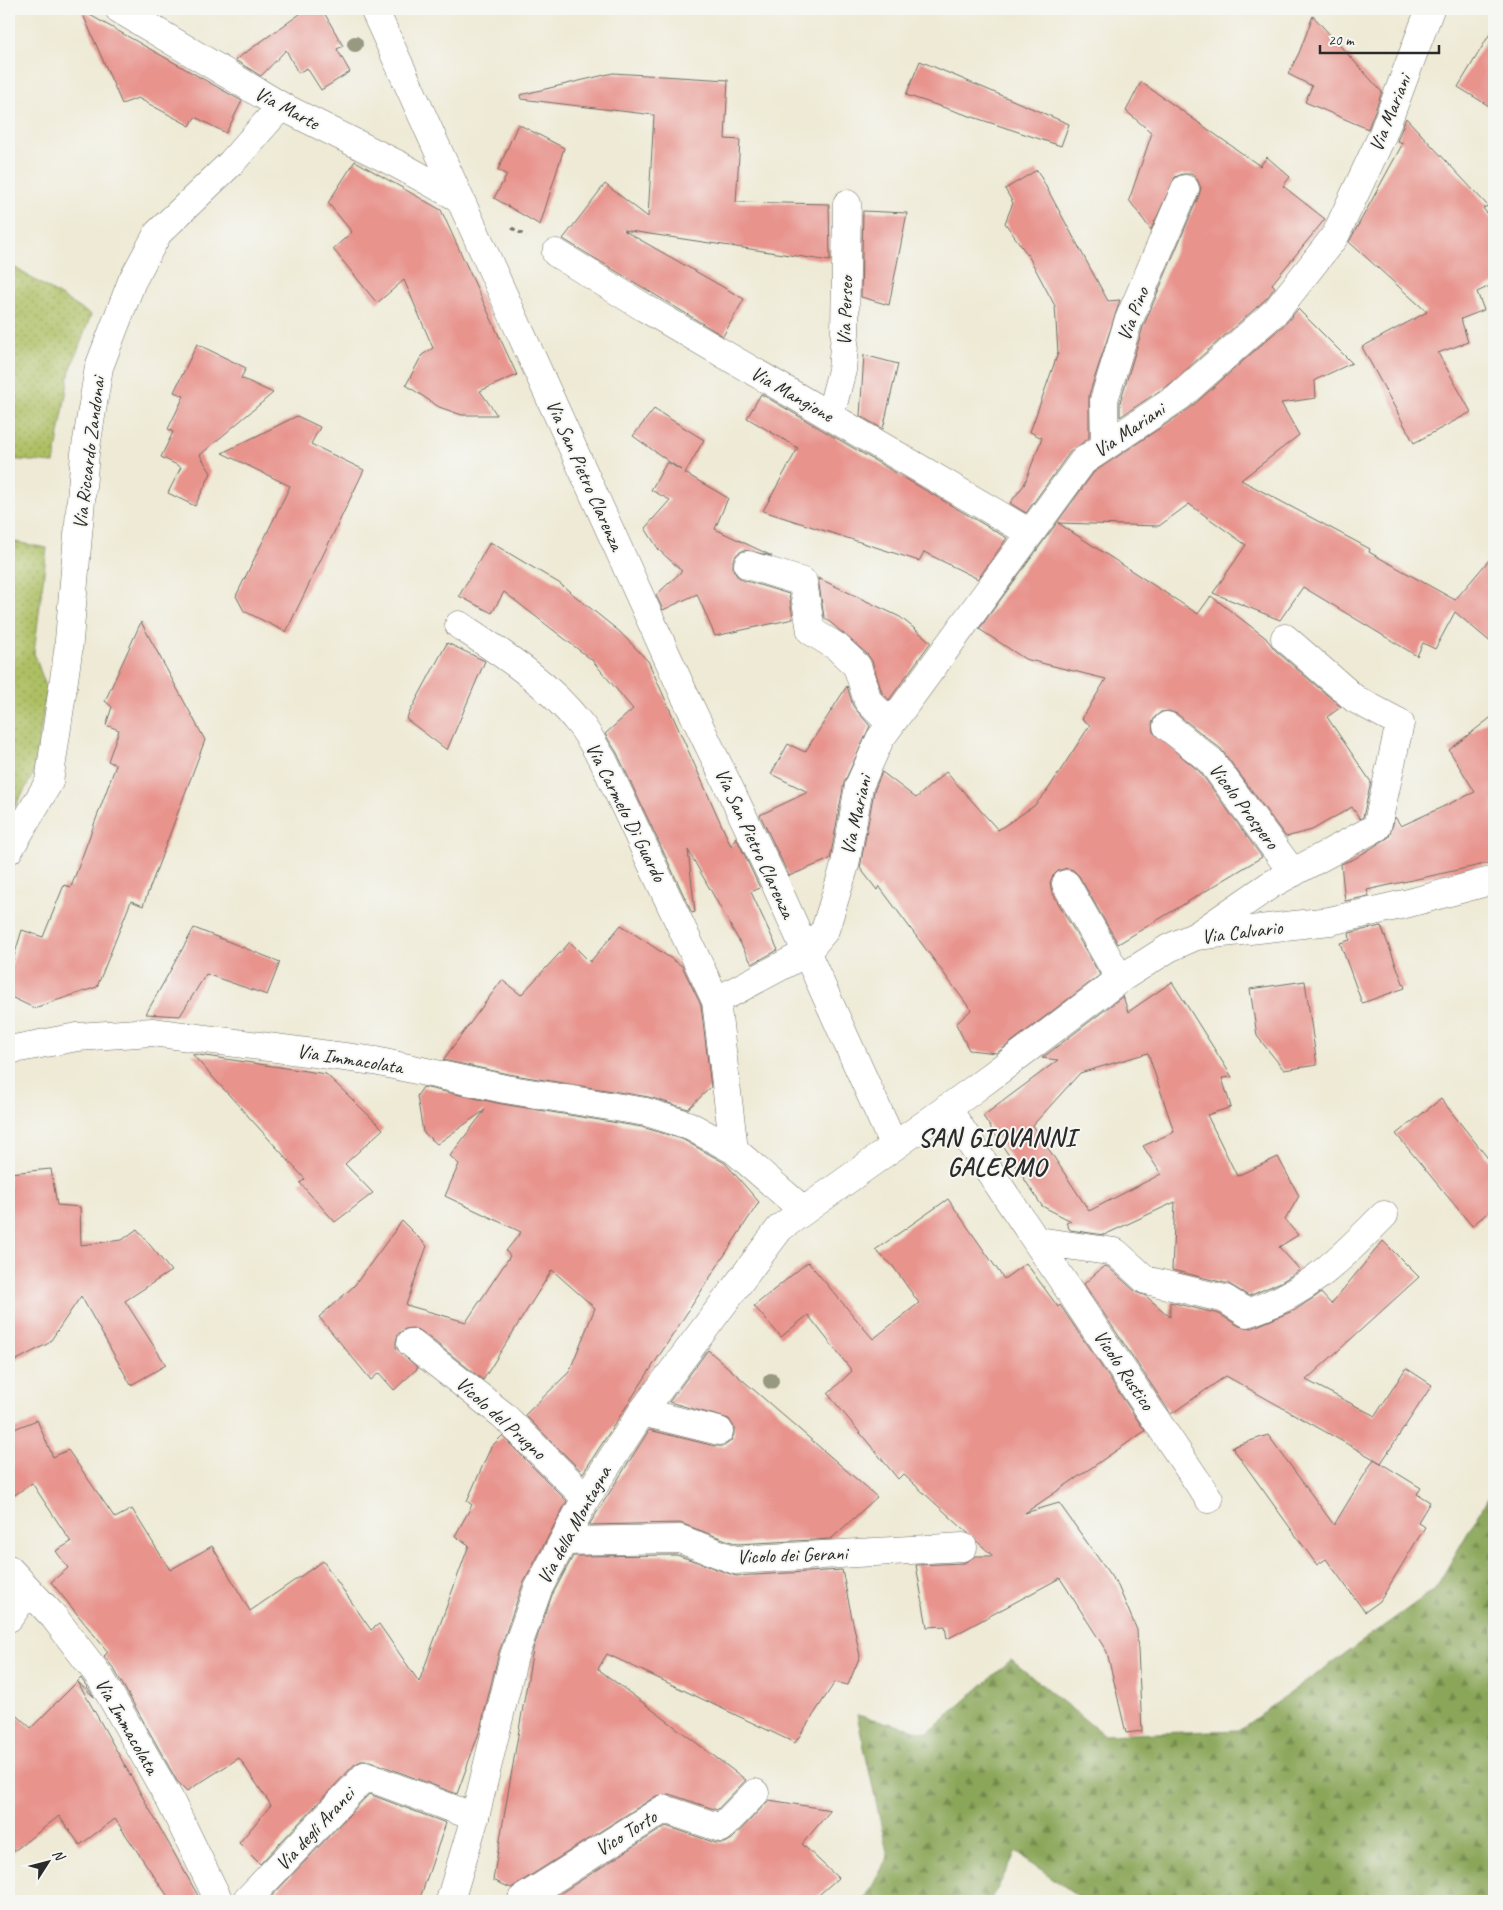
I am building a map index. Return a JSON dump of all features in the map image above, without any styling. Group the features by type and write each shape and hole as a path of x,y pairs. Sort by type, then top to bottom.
{"street":[{"name":"Via Marte","path":"119,9 280,106 399,165 459,198"},
{"name":"Via San Pietro Clarenza","path":"374,9 686,696 894,1146"},
{"name":"Via Mariani","path":"803,947 825,930 845,865 859,786 880,739 1083,462 1105,445 1180,396 1277,310 1335,236 1382,136 1430,9"},
{"name":"Via Riccardo Zandonai","path":"9,850 49,782 68,652 85,453 102,358 132,281 158,233 231,163 280,106"},
{"name":"Via Pino","path":"1105,445 1104,400 1128,322 1185,189"},
{"name":"Via Perseo","path":"830,416 842,370 845,334 847,204"},
{"name":"Via Mangione","path":"556,253 653,313 1030,533"},
{"path":"748,565 803,582 810,631 836,647 857,666 868,701 891,724"},
{"name":"Via Carmelo Di Guardo","path":"458,625 535,677 581,725 603,760 714,995 734,1150"},
{"path":"1196,936 1270,885 1377,827 1400,723 1355,699 1285,638"},
{"name":"Vicolo Prospero","path":"1167,726 1211,760 1293,873"},
{"name":"Via Calvario","path":"894,1146 1120,979 1168,948 1196,936 1330,921 1494,880"},
{"path":"1066,884 1120,979"},
{"path":"714,995 803,947"},
{"name":"Via Immacolata","path":"9,1050 77,1037 152,1032 375,1061 505,1088 646,1112 688,1125 734,1150 803,1210"},
{"name":"Vicolo Rustico","path":"947,1108 1038,1241 1209,1499"},
{"name":"Via della Montagna","path":"450,1901 475,1817 514,1656 538,1589 586,1498 642,1412 780,1228 894,1146"},
{"path":"1038,1241 1115,1252 1146,1280 1225,1299 1247,1313 1276,1304 1327,1272 1384,1215"},
{"name":"Vicolo del Prugno","path":"412,1343 503,1415 586,1498"},
{"path":"642,1412 719,1431"},
{"name":"Vicolo dei Gerani","path":"564,1541 680,1539 735,1560 963,1547"},
{"name":"Via Immacolata","path":"9,1569 54,1617 100,1677 170,1800 219,1901"},
{"path":"9,1618 28,1591"},
{"name":"Via degli Aranci","path":"246,1901 365,1776 475,1817"},
{"name":"Vico Torto","path":"522,1899 664,1809 721,1828 756,1793"}],"green space":[{"path":"9,264 91,315 70,371 54,463 9,459"},
{"path":"9,541 47,548 34,653 47,690 34,773 9,817"},
{"path":"1494,1488 1494,1901 1085,1901 1016,1852 991,1901 864,1901 888,1857 857,1715 928,1733 1011,1660 1104,1735 1239,1730 1435,1589"}],"building":[{"path":"307,9 322,9 343,46 337,49 350,72 321,90 307,68 298,73 286,50 261,76 235,60"},
{"path":"81,10 242,101 226,133 195,117 190,126 138,98 122,104"},
{"path":"1313,16 1382,92 1368,129 1305,102 1312,86 1288,74 1299,53"},
{"path":"1494,27 1494,109 1458,87"},
{"path":"920,61 1069,124 1061,146 906,95"},
{"path":"613,73 728,80 725,139 740,140 736,202 829,204 830,261 623,230 744,299 723,336 563,239 605,184 648,217 654,115 521,99 520,95"},
{"path":"1141,82 1260,166 1267,157 1290,177 1283,186 1325,219 1272,284 1275,287 1266,299 1170,384 1120,417 1120,402 1143,327 1201,188 1197,179 1191,174 1175,177 1151,230 1129,200 1152,133 1126,111"},
{"path":"1406,118 1488,206 1483,208 1494,223 1494,284 1477,292 1484,310 1461,319 1468,342 1438,353 1471,412 1414,443 1362,347 1427,312 1349,242 1403,143 1397,141"},
{"path":"518,124 564,148 540,225 494,198 507,175 498,170"},
{"path":"355,161 441,210 517,375 480,391 497,415 462,415 439,407 406,385 422,355 433,348 404,280 377,303 333,249 352,232 328,203"},
{"path":"1037,170 1108,301 1120,300 1089,395 1089,438 1070,452 1026,513 1010,503 1024,485 1042,438 1030,432 1058,353 1055,306 1029,257 1005,223 1013,203 1005,189"},
{"path":"863,211 907,213 889,305 861,297"},
{"path":"1298,309 1352,363 1315,380 1316,398 1281,403 1299,435 1241,480 1370,549 1369,552 1455,600 1494,554 1494,645 1455,612 1435,649 1423,643 1417,656 1303,587 1280,620 1213,593 1246,545 1189,504 1159,526 1058,523 1198,614 1211,596 1266,638 1275,650 1341,707 1327,717 1371,782 1363,817 1360,819 1352,807 1312,830 1286,837 1221,749 1177,714 1169,711 1161,712 1152,723 1153,732 1200,772 1262,857 1118,944 1079,876 1073,870 1067,868 1058,871 1052,877 1050,883 1052,892 1100,975 997,1053 969,1050 956,1024 971,1010 879,886 877,890 860,868 874,791 882,772 916,798 946,772 998,830 1034,806 1047,791 1090,725 1082,719 1106,679 1025,659 979,629 1094,472 1190,408 1287,322"},
{"path":"197,344 246,368 241,378 273,393 200,455 211,473 195,506 168,493 181,467 161,457 173,432 168,429 184,396 174,392"},
{"path":"864,355 898,364 883,429 860,416"},
{"path":"761,394 1007,538 978,579 924,552 919,561 763,511 798,448 747,418"},
{"path":"654,409 704,440 685,473 728,498 715,529 772,556 744,550 737,554 733,560 733,569 737,576 743,580 789,594 793,619 715,636 697,594 663,610 656,595 682,571 659,550 645,528 670,500 651,490 667,462 681,470 633,436"},
{"path":"297,416 320,427 311,444 364,470 286,632 244,611 236,596 290,486 222,453"},
{"path":"490,542 559,583 620,632 648,661 731,846 736,837 760,888 751,892 778,950 752,964 688,850 695,912 692,913 617,753 605,734 633,709 592,660 504,592 492,613 459,596"},
{"path":"818,578 900,617 931,642 889,700 882,693 872,661 867,654 824,617"},
{"path":"141,622 205,740 143,906 131,901 97,987 34,1008 9,996 9,973 22,930 43,937 64,885 71,887 116,765 108,761 119,730 106,725 112,707 105,701"},
{"path":"447,643 485,661 447,750 406,719"},
{"path":"847,686 853,706 870,726 844,783 830,859 789,876 760,815 808,792 771,774 788,744 805,752"},
{"path":"1494,715 1494,862 1367,890 1369,896 1345,901 1341,864 1354,859 1389,837 1395,817 1401,826 1475,792 1449,750"},
{"path":"621,925 682,966 701,1005 711,1087 688,1109 649,1097 508,1074 443,1060 502,980 521,995 570,942 590,962"},
{"path":"1381,926 1405,988 1362,1003 1340,943 1350,940 1349,933"},
{"path":"194,928 280,962 267,995 206,974 180,1016 146,1014"},
{"path":"1305,981 1317,1065 1284,1070 1257,1036 1250,989"},
{"path":"1172,982 1232,1077 1222,1078 1231,1107 1207,1115 1237,1176 1278,1157 1299,1196 1285,1220 1298,1235 1279,1247 1300,1270 1281,1282 1249,1296 1229,1284 1172,1270 1175,1202 1104,1235 1070,1230 1066,1223 1071,1221 1042,1206 983,1116 1058,1060 1042,1058 1123,996 1128,1012","holes":["1148,1053 1174,1132 1143,1146 1161,1174 1089,1211 1033,1125 1080,1073"]},
{"path":"192,1054 326,1074 383,1129 345,1164 373,1193 335,1222 300,1183 305,1179"},
{"path":"423,1087 502,1104 642,1127 682,1139 725,1163 759,1202 583,1473 525,1415 569,1372 595,1308 552,1270 483,1380 421,1331 413,1328 405,1329 398,1334 396,1348 418,1368 394,1390 379,1373 371,1380 319,1317 354,1286 402,1221 427,1246 406,1305 466,1322 510,1256 506,1251 521,1232 445,1196 459,1164 450,1156 485,1110 437,1144 423,1132 417,1096"},
{"path":"1441,1099 1494,1166 1494,1207 1472,1226 1396,1134"},
{"path":"51,1169 57,1205 80,1207 81,1245 122,1240 137,1229 171,1271 125,1301 166,1365 131,1385 81,1296 49,1343 9,1364 9,1173"},
{"path":"948,1199 1004,1279 1026,1263 1058,1307 1060,1305 1145,1431 1025,1513 1059,1503 1118,1586 1137,1630 1142,1731 1126,1733 1107,1652 1060,1578 947,1639 945,1626 927,1627 916,1565 964,1563 975,1556 993,1556 903,1474 898,1479 828,1394 852,1371 808,1315 781,1337 754,1306 808,1262 873,1339 919,1303 892,1265 875,1250"},
{"path":"1383,1241 1419,1277 1306,1380 1375,1416 1406,1368 1432,1385 1381,1463 1226,1376 1171,1414 1084,1284 1104,1266 1108,1267 1136,1292 1146,1296 1170,1317 1170,1302 1219,1314 1239,1326 1252,1328 1295,1310 1321,1293 1331,1304"},
{"path":"708,1350 877,1497 831,1539 737,1544 680,1523 589,1525 649,1430 715,1446 724,1446 731,1441 734,1427 729,1419 669,1402"},
{"path":"37,1420 53,1457 68,1450 115,1518 132,1509 170,1570 212,1546 250,1611 323,1561 371,1630 379,1624 419,1682 469,1545 455,1536 472,1505 467,1501 491,1447 502,1436 567,1501 523,1584 499,1652 480,1730 457,1794 370,1761 361,1761 354,1765 260,1864 239,1843 271,1805 239,1758 187,1791 177,1781 114,1669 104,1656 108,1652 51,1582 68,1568 56,1551 71,1542 32,1483 9,1499 9,1431"},
{"path":"1268,1435 1334,1525 1374,1459 1421,1488 1417,1494 1430,1502 1418,1522 1425,1527 1380,1601 1365,1612 1326,1559 1317,1565 1232,1447"},
{"path":"677,1555 736,1576 842,1570 860,1656 848,1685 835,1682 795,1743 607,1654 598,1669 746,1780 717,1810 669,1794 656,1796 511,1888 493,1880 533,1649 552,1595 573,1556"},
{"path":"81,1678 94,1697 78,1682 201,1901 171,1901 115,1819 80,1845 59,1816 9,1855 9,1708 31,1728"},
{"path":"369,1794 446,1823 419,1901 267,1901"},
{"path":"769,1800 831,1810 802,1844 838,1878 812,1901 555,1901 553,1898 666,1826 716,1843 725,1843 732,1839"}],"district":[{"name":"SAN GIOVANNI GALERMO","path":"997,1152"}]}
